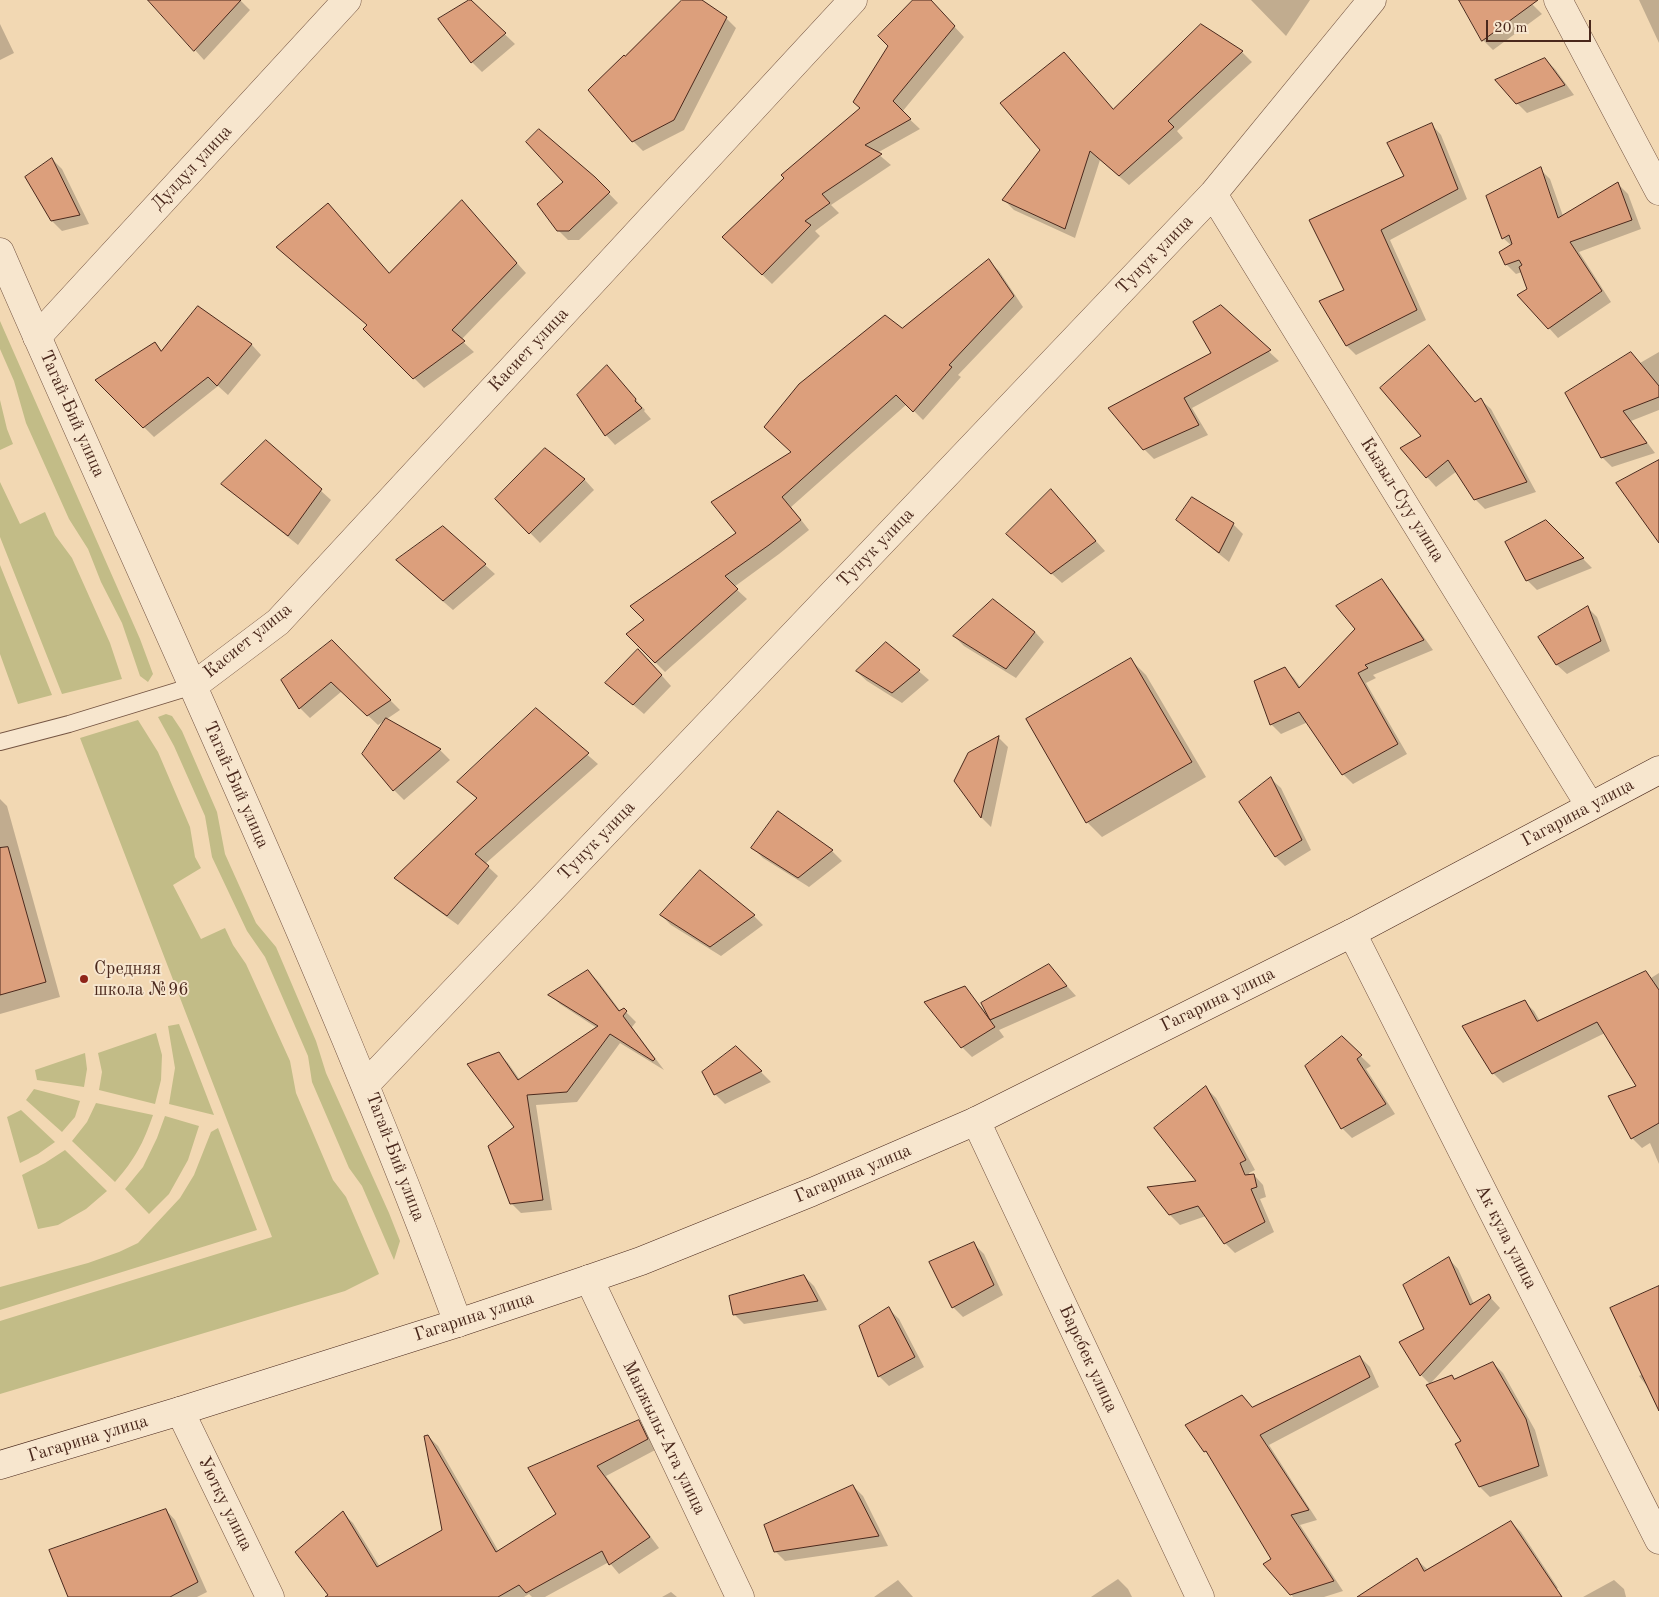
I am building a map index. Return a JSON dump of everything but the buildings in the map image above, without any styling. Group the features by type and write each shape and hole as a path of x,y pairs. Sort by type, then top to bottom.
{"street":[{"name":"Дулдул улица","path":"37,337 347,0"},
{"name":"Касиет улица","path":"192,686 278,622 853,0"},
{"name":"Тунук улица","path":"366,1084 1213,194 1372,0"},
{"path":"1558,0 1659,191"},
{"name":"Кызыл-Суу улица","path":"1213,194 1590,806"},
{"name":"Тагай-Бий улица","path":"0,252 366,1084 458,1323"},
{"name":"Гагарина улица","path":"0,1465 180,1411 458,1323 589,1279 641,1261 812,1192 976,1121 1352,933 1659,770"},
{"name":"Ак кула улица","path":"1352,933 1659,1540"},
{"name":"Барсбек улица","path":"976,1121 1200,1597"},
{"name":"Манжылы-Ата улица","path":"589,1279 740,1597"},
{"name":"Уютку улица","path":"180,1411 270,1597"}],"lane":[{"path":"0,742 69,724 192,686"}],"shaded area":[{"path":"0,321 140,639 153,674 148,682 140,676 122,623 101,582 88,549 69,519 26,423 14,381 0,349"},
{"path":"0,400 7,429 13,444 0,450"},
{"path":"0,482 20,524 45,512 55,535 72,558 110,643 122,679 62,694 0,537"},
{"path":"0,565 52,695 18,704 0,654"},
{"path":"166,714 172,716 182,731 217,812 225,854 256,923 276,947 316,1041 326,1073 389,1213 400,1241 394,1260 362,1186 349,1168 312,1082 308,1056 265,957 247,931 212,857 205,816 174,746 158,717"},
{"path":"138,720 158,752 190,827 195,857 201,868 173,885 201,939 225,928 233,945 246,964 290,1061 296,1093 333,1180 346,1197 379,1274 345,1291 0,1394 0,1321 272,1237 80,738"},
{"path":"179,1024 214,1115 169,1104 175,1068 168,1026"},
{"path":"156,1033 162,1055 161,1080 155,1104 99,1090 102,1072 98,1053"},
{"path":"85,1053 87,1069 84,1087 37,1080 35,1070"},
{"path":"34,1089 80,1101 75,1117 62,1132 26,1100"},
{"path":"96,1103 153,1115 138,1151 115,1182 72,1141 87,1122"},
{"path":"21,1110 55,1142 38,1154 20,1163 7,1117"},
{"path":"165,1116 199,1126 188,1160 169,1194 149,1214 125,1189 143,1167"},
{"path":"218,1128 257,1230 0,1310 0,1287 88,1263 138,1243 180,1198 194,1175 211,1132"},
{"path":"65,1150 107,1191 86,1209 58,1225 38,1229 22,1175"}],"place":[{"name":"Средняя школа №96","path":"84,979"}]}
